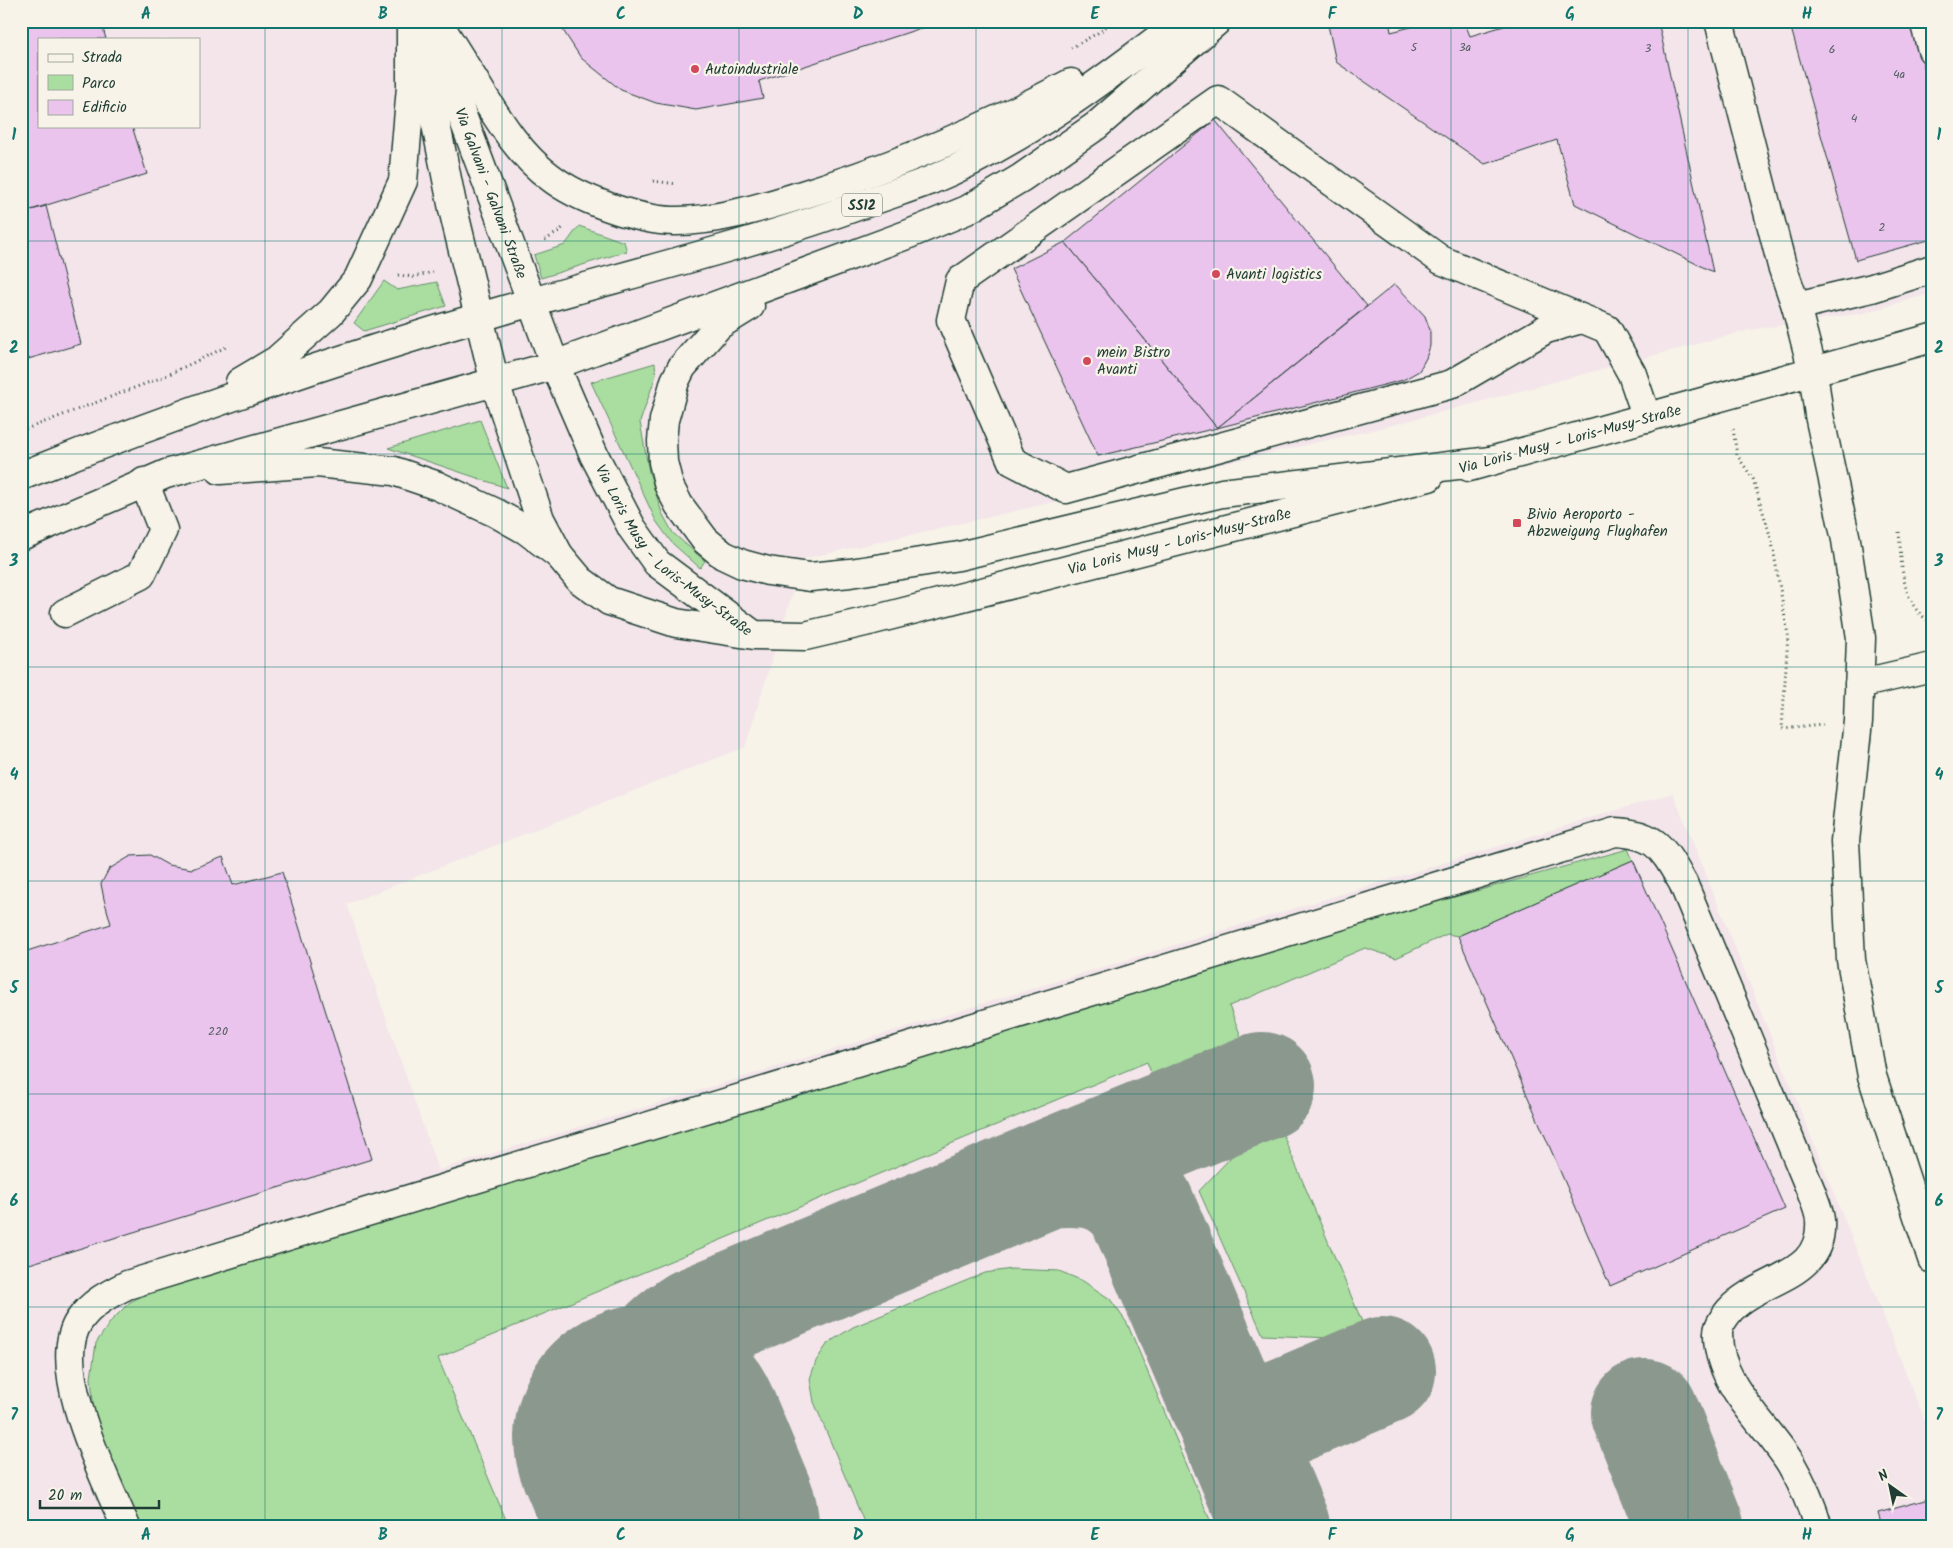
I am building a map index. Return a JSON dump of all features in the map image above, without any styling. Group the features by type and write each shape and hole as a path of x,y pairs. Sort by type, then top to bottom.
{"main road":[{"path":"197,408 277,360 331,312 358,279 403,181 411,87 411,21"},
{"path":"417,21 427,85 451,200 491,314 495,383 540,519 559,555 580,580 609,601 676,623 754,635"},
{"name":"Via Galvani - Galvani Straße","path":"426,21 555,365"},
{"path":"437,21 502,124 522,150 549,177 563,186 626,212 671,221 694,221 764,207 864,176 1014,113 1171,29"},
{"path":"1217,21 1096,126 1028,173 967,210 766,297 719,325 682,367 675,381 664,420 663,462 669,486 683,511 706,540 724,555 742,564 768,571 810,577 850,573 959,556 1222,493 1491,461"},
{"path":"1719,21 1782,266 1796,306 1812,372 1819,415 1846,540 1861,638 1858,721 1845,841 1851,960 1872,1076 1932,1259"},
{"path":"1924,21 1932,50"},
{"name":"SS12","path":"491,314 746,243 821,219 932,179 996,147 1070,103 1171,29"},
{"path":"1582,319 1546,329 1452,384 1066,489 1012,461 951,320 960,281 1218,100 1440,260 1607,329 1632,374 1647,418"},
{"path":"21,536 155,478 555,365 909,234"},
{"path":"1796,306 1872,288 1932,270"},
{"path":"21,476 129,432 197,408 491,314"},
{"name":"Via Loris Musy - Loris-Musy-Straße","path":"555,365 594,455 632,528 657,563 754,635 805,636 1491,461 1932,338"},
{"path":"155,478 317,463 394,470 438,486 496,513 526,530 559,555"},
{"path":"65,613 142,575 163,530 155,478"},
{"path":"1859,684 1932,667"},
{"path":"126,1527 85,1430 74,1388 69,1358 71,1339 78,1322 84,1314 90,1307 106,1296 128,1285 1614,832 1634,833 1651,840 1667,855 1683,883 1811,1190 1820,1219 1819,1241 1812,1256 1800,1268 1739,1300 1727,1314 1718,1330 1718,1350 1726,1371 1741,1397 1790,1463 1804,1490 1818,1527"}],"path":[{"path":"1069,50 1101,31 1112,21"},
{"path":"652,181 681,184"},
{"path":"21,431 163,376 230,345"},
{"path":"1728,395 1737,455 1753,479 1772,542 1788,635 1782,729 1858,721"},
{"path":"1899,532 1908,598 1927,620 1932,623"}],"shaded area":[{"path":"21,21 1932,21 1932,293 1864,313 1749,330 1385,427 803,559 745,747 347,904 438,1170 1673,793 1932,1438 1932,1527 21,1527"}],"green space":[{"path":"579,226 624,242 627,251 541,278 534,255 565,245"},
{"path":"384,281 397,290 437,282 446,306 364,331 354,323"},
{"path":"655,363 656,375 640,422 649,472 662,513 673,533 705,561 700,568 672,543 656,521 591,382"},
{"path":"480,420 507,488 388,448"},
{"path":"1628,849 1633,860 1458,936 1447,934 1396,958 1365,948 1229,1006 1242,1039 1153,1078 1147,1062 438,1358 509,1527 139,1527 95,1423 91,1378 96,1343 111,1321 130,1302 156,1289 1386,916"},
{"path":"1278,1123 1363,1324 1331,1338 1263,1335 1199,1191 1251,1136"},
{"path":"1011,1269 1059,1271 1083,1281 1110,1299 1127,1323 1213,1527 866,1527 814,1402 810,1379 816,1361 828,1343 853,1327 985,1273"}],"building":[{"path":"21,21 101,21 106,38 38,38 38,128 133,128 147,174 21,213"},
{"name":"Autoindustriale","path":"557,21 943,21 759,81 763,98 696,110 656,103 621,90 581,58"},
{"path":"1344,21 1389,21 1391,32 1435,21 1464,21 1470,36 1521,21 1658,21 1713,272 1575,204 1557,140 1485,164 1336,62 1328,25"},
{"path":"1789,21 1911,21 1932,96 1932,239 1856,260"},
{"name":"Avanti logistics","path":"1215,120 1367,306 1217,428 1065,242"},
{"path":"46,206 81,344 21,361 21,213"},
{"path":"1065,242 1217,428 1098,456 1011,269"},
{"path":"1395,284 1425,316 1430,330 1430,346 1419,371 1403,380 1217,428"},
{"path":"150,855 168,865 192,869 223,857 233,885 282,872 372,1159 26,1265 21,1247 21,953 111,924 101,884 109,869 131,856"},
{"path":"1633,860 1785,1209 1610,1286 1458,936"},
{"path":"1932,1498 1932,1527 1882,1527 1878,1513"}],"taxiway":[{"path":"1048,1174 1262,1086"},
{"path":"648,1438 638,1408 642,1378 655,1355 673,1337 695,1321 1048,1174 1088,1174 1111,1181 1122,1187 1141,1207 1276,1527"},
{"path":"1236,1433 1382,1371"},
{"path":"1645,1413 1690,1527"}],"runway":[{"path":"648,1438 685,1527"}],"place":[{"name":"Autoindustriale","path":"695,69"},
{"name":"Avanti logistics","path":"1216,274"},
{"name":"mein Bistro Avanti","path":"1087,361"},
{"name":"Bivio Aeroporto - Abzweigung Flughafen","path":"1517,523"}]}
